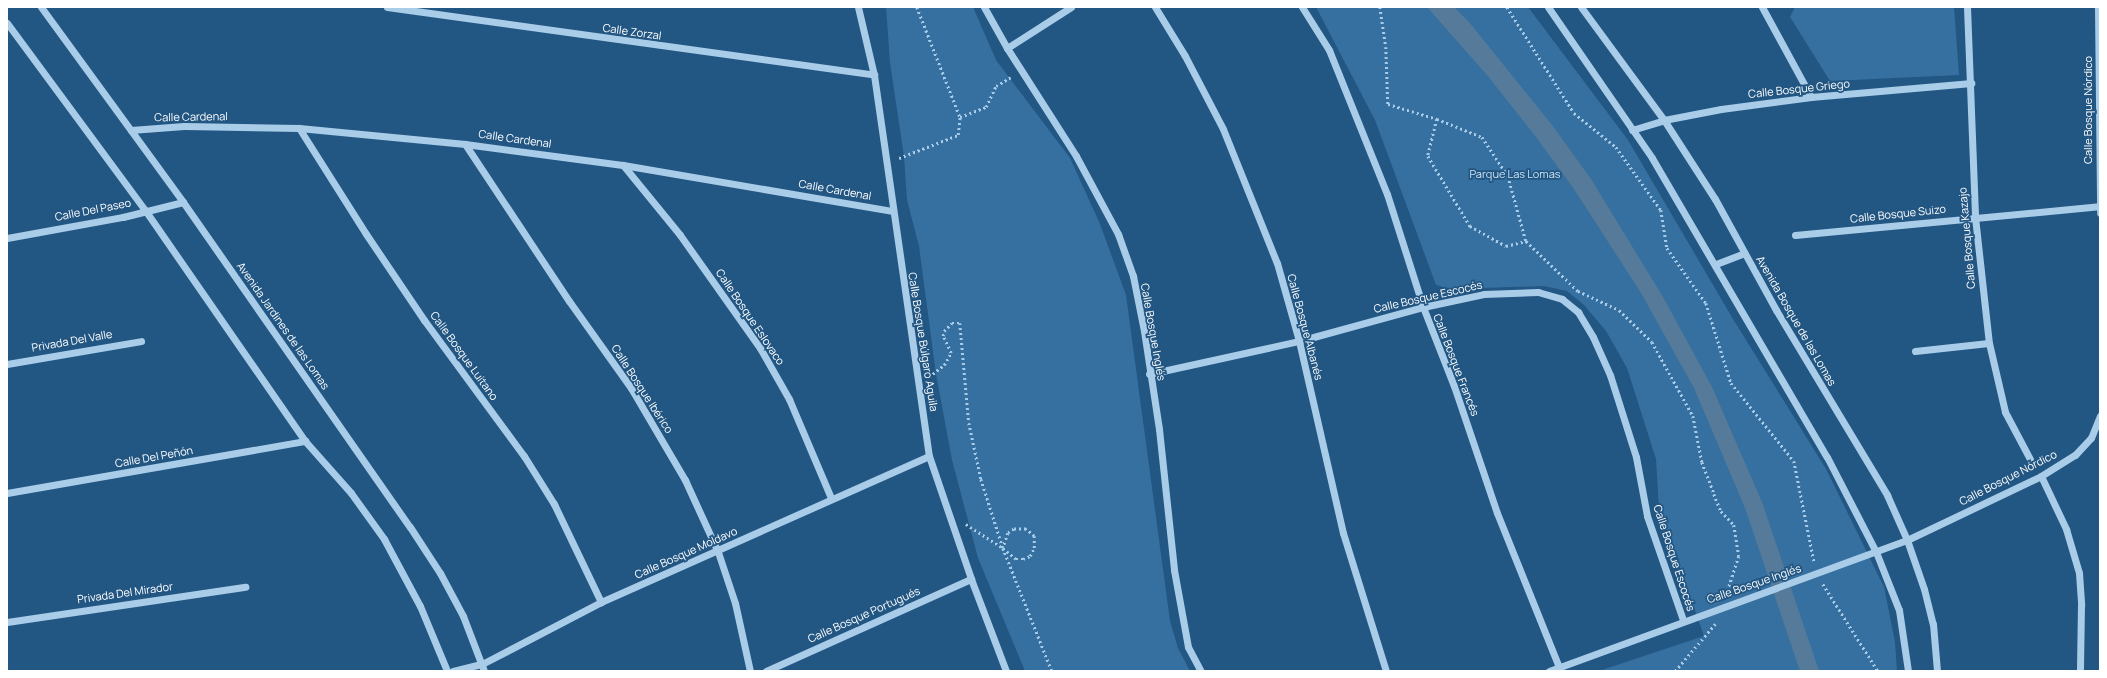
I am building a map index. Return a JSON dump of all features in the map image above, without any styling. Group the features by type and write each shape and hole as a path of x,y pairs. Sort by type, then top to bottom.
{"street":[{"name":"Avenida Jardines de las Lomas","path":"41,7 183,202 440,573 463,616 483,667"},
{"name":"Calle Zorzal","path":"387,7 874,75"},
{"name":"Calle Bosque Búlgaro Aguila","path":"858,7 874,75 929,456 971,579 1006,671"},
{"name":"Calle Bosque Inglés","path":"984,7 1007,48 1076,156 1118,234 1133,276 1144,331 1149,374 1159,429 1174,570 1188,647 1200,671"},
{"path":"1007,48 1071,7"},
{"name":"Calle Bosque Albanés","path":"1155,7 1185,56 1223,130 1277,263 1299,341 1343,533 1386,671"},
{"name":"Calle Bosque Francés","path":"1302,7 1329,50 1346,88 1387,194 1423,307 1454,386 1497,513 1559,667"},
{"path":"1548,7 1632,130 1716,264 1827,457 1876,552 1899,610 1908,671"},
{"name":"Avenida Bosque de las Lomas","path":"1581,7 1664,120 1715,198 1744,253 1887,495 1907,540 1934,624 1937,671"},
{"path":"1762,7 1811,97"},
{"name":"Calle Bosque Kazajo","path":"1967,7 1975,217 1989,343 2006,412 2030,459"},
{"name":"Calle Bosque Nórdico","path":"2098,7 2100,210"},
{"path":"7,23 145,210 305,441 351,493 384,538 420,606 447,671"},
{"name":"Calle Bosque Griego","path":"1632,130 1664,120 1721,108 1811,97 1971,83"},
{"name":"Calle Cardenal","path":"131,130 184,126 299,128 465,144 623,165 893,211"},
{"name":"Calle Bosque Luitano","path":"299,128 366,234 424,320 524,456 554,504 601,602"},
{"name":"Calle Bosque Ibérico","path":"465,144 569,301 631,388 685,480 718,552 735,603 750,671"},
{"name":"Calle Bosque Eslovaco","path":"623,165 680,235 760,348 789,399 831,498"},
{"name":"Calle Del Paseo","path":"7,238 123,217 145,210 183,202"},
{"name":"Calle Bosque Suizo","path":"1795,235 1975,217 2100,210"},
{"path":"1716,264 1744,253"},
{"name":"Calle Bosque Escocés","path":"1149,374 1299,341 1423,307 1484,294 1538,292 1562,299 1578,312 1593,337 1610,376 1636,457 1647,516 1683,620"},
{"name":"Privada Del Valle","path":"7,364 141,341"},
{"path":"1915,351 1989,343"},
{"name":"Calle Bosque Nórdico","path":"1876,552 1907,540 2041,476 2075,456 2091,438 2100,416"},
{"name":"Calle Del Peñón","path":"7,493 305,441"},
{"name":"Calle Bosque Moldavo","path":"453,671 483,667 601,602 718,552 831,498 929,456"},
{"path":"2041,476 2066,529 2079,573 2082,605 2080,671"},
{"name":"Calle Bosque Inglés","path":"1549,671 1683,620 1876,552"},
{"name":"Calle Bosque Portugués","path":"766,671 971,579"},
{"name":"Privada Del Mirador","path":"7,622 246,587"}],"path":[{"path":"887,163 958,135 960,117 917,7"},
{"path":"1380,7 1386,47 1388,104 1436,119 1482,137 1508,176 1526,241 1578,291 1619,310 1652,342 1693,416 1702,462 1714,494 1721,511 1734,525"},
{"path":"1507,7 1574,113 1616,147 1662,210 1667,248 1706,303 1731,383 1794,461 1816,574 1878,671"},
{"path":"960,117 986,107 996,86 1021,70"},
{"path":"1436,119 1428,156 1470,226 1506,246 1526,241"},
{"path":"918,383 936,374 944,365 951,353 943,336 944,331 952,323 960,322 969,423 981,479 1003,548 1052,671"},
{"path":"951,521 967,524 1003,548 1016,559 1023,559 1030,556 1034,548 1034,536 1026,529 1014,529 1008,533 1003,548"}],"green space":[{"path":"886,7 973,7 996,60 1070,158 1100,224 1126,295 1170,621 1178,648 1190,671 1025,671 978,558 952,460 936,374 919,246 907,200 904,156 890,63"},
{"name":"Parque Las Lomas","path":"1316,7 1528,7 1628,140 1733,319 1826,469 1884,587 1895,642 1897,671 1599,671 1704,636 1659,509 1656,459 1627,368 1606,331 1584,305 1567,291 1544,286 1452,289 1436,285 1375,120"},
{"path":"1795,7 1954,7 1959,75 1830,81 1790,17"}],"shaded area":[{"path":"1427,7 1454,7 1469,22 1552,125 1591,179 1663,297 1712,387 1762,502 1819,671 1800,671 1745,508 1694,388 1641,293 1574,189 1533,133 1487,75"}]}
